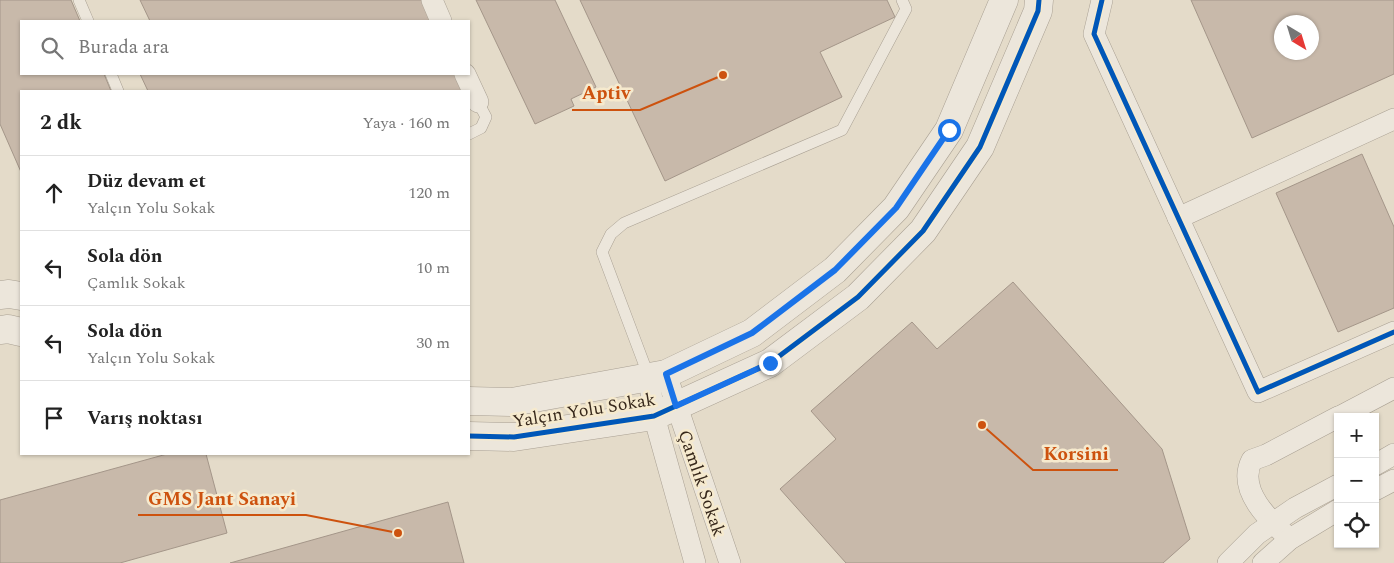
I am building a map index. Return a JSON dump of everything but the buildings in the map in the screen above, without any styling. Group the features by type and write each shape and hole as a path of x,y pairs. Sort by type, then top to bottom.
{"street":[{"path":"432,0 442,20"},
{"name":"Yalçın Yolu Sokak","path":"470,401 512,402 658,375 752,333 835,270 896,208 949,130 1004,0"},
{"name":"Yalçın Yolu Sokak","path":"470,436 514,437 665,411 770,363 858,297 923,231 980,147 1038,11 1039,0"},
{"path":"1102,0 1094,34 1258,392 1394,332"},
{"path":"465,75 478,102"},
{"path":"1178,218 1394,119"},
{"path":"0,295 20,296"},
{"path":"0,330 8,329 20,332"},
{"name":"Çamlık Sokak","path":"658,375 695,563"},
{"path":"1346,413 1394,388"},
{"name":"Çamlık Sokak","path":"665,411 730,563"},
{"path":"1290,539 1273,523 1257,503 1248,482 1248,468 1252,460 1266,455 1334,419"},
{"path":"1379,463 1394,454"},
{"path":"1379,488 1394,480"},
{"path":"1228,563 1257,534 1295,508 1334,487"},
{"path":"1263,563 1290,539 1334,512"}],"lane":[{"path":"79,0 88,20"},
{"path":"658,375 602,252 611,234 624,223 842,130 906,9 902,0"},
{"path":"111,75 118,90"},
{"path":"470,134 481,128 486,117 478,102"}],"cycle path":[{"path":"470,436 514,437 654,416 770,363 858,297 923,231 980,147 1038,11 1039,0"},
{"path":"1102,0 1094,34 1258,392 1394,332"}],"place":[{"name":"Aptiv","path":"723,75"},
{"name":"Korsini","path":"982,425"},
{"name":"GMS Jant Sanayi","path":"398,533"}],"route":[{"path":"770,363 676,406 666,374 752,333 835,270 896,208 949,130"}]}
